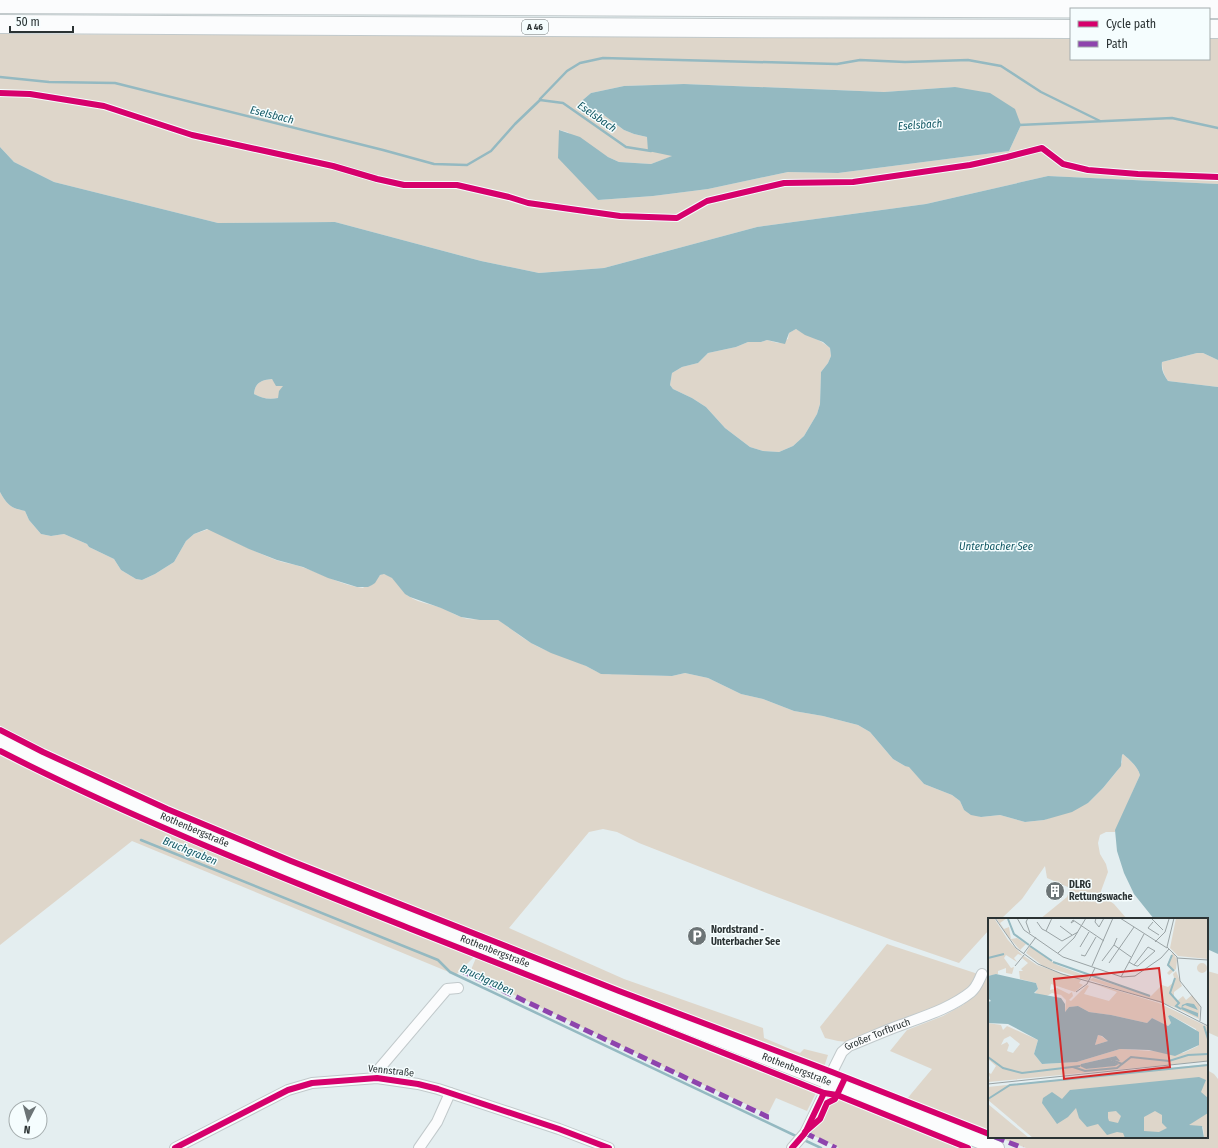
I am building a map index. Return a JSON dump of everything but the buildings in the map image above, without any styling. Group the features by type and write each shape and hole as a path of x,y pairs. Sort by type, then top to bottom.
{"highway":[{"name":"A 46","path":"0,4 1070,8"},
{"name":"A 46","path":"0,24 1070,29"}],"main road":[{"name":"Rothenbergstraße","path":"0,741 104,791 295,873 997,1148"}],"street":[{"name":"Großer Torfbruch","path":"792,1148 804,1133 832,1072 846,1048 902,1024 919,1019 956,1002 972,991 978,984 982,974"},
{"name":"Vennstraße","path":"377,1078 379,1069 447,989 458,988"},
{"name":"Vennstraße","path":"175,1148 288,1090 312,1083 377,1078 418,1084 450,1093 560,1129 609,1148"},
{"path":"419,1148 437,1122 450,1093"}],"shaded area":[{"path":"0,34 1070,38 1070,60 1210,60 1210,39 1218,39 1218,184 1048,176 926,204 757,227 604,268 539,273 481,261 335,222 218,223 54,182 14,162 0,147","holes":["684,84 884,92 955,87 1021,125 1009,151 838,173 788,172 708,189 653,196 598,200 559,130 567,132 619,162 651,164 673,156 647,137 624,130 601,113 578,104 591,93 624,86"]},
{"path":"796,329 830,348 831,356 821,372 820,404 817,414 804,436 793,446 779,452 763,451 750,447 725,428 706,407 673,389 670,385 672,373 682,367 698,363 708,353 736,347 748,342 761,342 767,340 778,343 788,339 789,333"},
{"path":"1197,353 1203,353 1218,360 1218,387 1168,381 1162,368 1162,362"},
{"path":"272,379 279,385 284,386 278,398 265,398 254,394 257,384 265,380"},
{"path":"0,492 10,505 16,509 25,511 29,520 41,534 51,536 64,534 87,544 89,547 114,559 121,570 136,579 142,580 174,562 186,541 194,534 209,529 276,560 299,566 355,587 363,588 381,574 387,575 395,580 407,594 414,599 466,618 489,618 500,621 524,639 539,647 578,662 601,673 672,676 685,673 708,678 741,694 763,699 794,711 823,716 858,725 870,732 893,759 905,766 909,766 924,784 952,795 960,801 964,810 981,817 1000,815 1025,822 1044,820 1088,803 1117,771 1122,762 1123,754 1135,766 1140,775 1115,832 1106,832 1100,835 1098,843 1100,854 1106,864 1108,872 1101,895 1114,904 1126,918 1041,918 1067,897 1070,888 1047,878 1045,866 1022,899 1002,918 988,918 988,931 959,963 892,940 777,897 639,843 617,832 603,829 589,832 509,928 624,979 763,1028 764,1038 800,1053 804,1049 828,1055 824,1067 617,988 306,866 203,823 101,777 0,727"},
{"path":"0,752 58,781 176,834 295,884 476,955 456,975 132,841 0,945"},
{"path":"887,944 978,974 971,988 954,1000 848,1042 825,1038 820,1027"},
{"path":"476,958 816,1093 807,1111 776,1098 768,1114 672,1071 473,975 470,972"},
{"path":"1208,971 1218,974 1218,1037 1208,1032"},
{"path":"986,977 988,978 988,1133 906,1100 932,1069 890,1051 907,1030 943,1016 963,1005 977,992"},
{"path":"1208,1071 1214,1074 1218,1079 1218,1148 1026,1148 1001,1138 1208,1138"},
{"path":"834,1096 963,1148 839,1148 810,1134 826,1098"}],"water":[{"path":"684,84 884,92 955,87 990,93 1015,109 1021,125 1009,151 838,173 788,172 708,189 653,196 598,200 558,158 559,130 580,137 608,157 619,162 651,164 672,156 648,151 647,137 624,130 601,113 578,104 591,93 624,86"},
{"name":"Unterbacher See","path":"0,147 14,162 54,182 218,223 335,222 481,261 539,273 604,268 757,227 926,204 1048,176 1218,184 1218,360 1203,353 1197,353 1162,362 1162,368 1168,381 1218,387 1218,954 1208,949 1208,918 1153,918 1134,894 1124,873 1117,851 1115,830 1140,775 1135,766 1123,754 1121,766 1103,788 1088,803 1072,812 1044,820 1025,822 1000,815 981,817 971,815 964,810 960,801 952,795 924,784 909,767 893,759 870,732 858,725 823,716 794,711 763,699 741,694 708,678 685,673 672,676 601,674 586,666 551,653 531,643 498,620 480,620 461,617 410,597 405,594 392,578 384,574 380,575 375,583 368,587 357,587 328,578 303,567 277,560 249,549 207,529 194,534 186,541 174,562 142,580 136,579 121,570 114,559 89,547 87,544 64,534 51,536 41,534 29,520 25,511 16,509 5,500 0,492","holes":["796,329 805,335 823,342 830,348 831,356 821,372 820,404 817,414 804,436 793,446 779,452 763,451 750,447 725,428 706,407 673,389 670,385 672,373 682,367 698,363 708,353 736,347 748,342 761,342 767,340 785,344 789,333","272,379 276,386 283,386 279,391 278,398 271,399 254,394 257,384 265,380"]}],"waterway":[{"path":"540,99 567,71 580,63 603,58 837,64 860,60 905,62 968,60 1001,66 1041,92 1100,121"},
{"name":"Eselsbach","path":"0,77 49,82 115,83 434,164 467,165 491,151 515,124 540,100 563,103 626,147 651,151"},
{"name":"Eselsbach","path":"1019,125 1172,118 1218,128"},
{"name":"Bruchgraben","path":"141,840 438,960 450,972 798,1137"},
{"name":"Bruchgraben","path":"804,1140 821,1148"}],"marked path":[{"path":"462,971 768,1117 773,1117"},
{"path":"805,1133 836,1148"},
{"path":"998,1138 1023,1148"}],"cycle path":[{"path":"0,93 30,94 104,106 192,135 333,166 404,185 457,185 528,203 620,216 677,218 707,201 784,183 853,182 970,165 1042,148 1063,164 1088,170 1138,174 1218,177"},
{"path":"0,730 43,752 167,809 291,861 619,991 832,1072 988,1134"},
{"path":"0,751 101,800 255,866 824,1093 837,1095 968,1148"},
{"path":"175,1148 288,1090 312,1083 377,1078 418,1084 438,1089 559,1129 609,1148"},
{"path":"805,1132 820,1119 827,1103 835,1099 845,1078"},
{"path":"792,1148 805,1133 824,1093"}],"place":[{"name":"DLRG Rettungswache","path":"1055,891"},
{"name":"Nordstrand - Unterbacher See","path":"697,936"}]}
